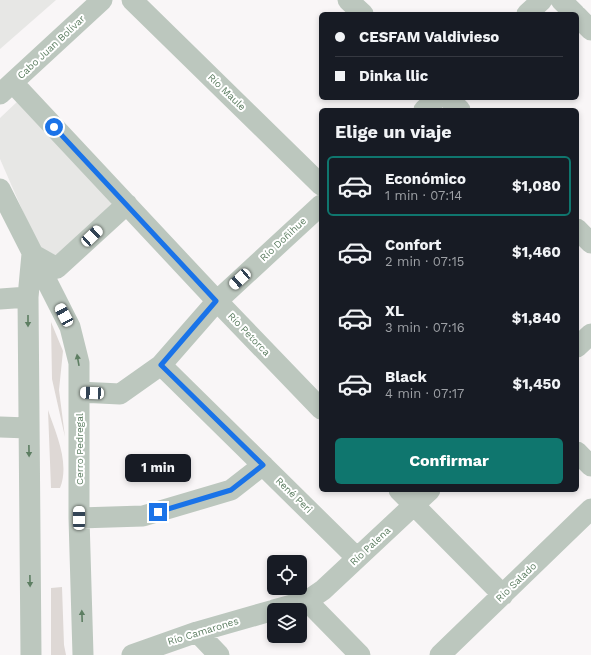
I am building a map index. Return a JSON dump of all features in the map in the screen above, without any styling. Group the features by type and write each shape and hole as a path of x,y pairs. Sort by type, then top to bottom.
{"street":[{"name":"Cabo Juan Bolívar","path":"6,88 102,0"},
{"name":"Río Maule","path":"132,0 319,183"},
{"path":"348,0 360,12"},
{"path":"529,12 542,0"},
{"path":"561,0 573,12"},
{"path":"579,18 591,30"},
{"name":"Río Petorca","path":"6,88 127,204 216,301 319,407"},
{"path":"426,108 435,100"},
{"path":"450,100 458,108"},
{"name":"Cerro Pedregal","path":"0,189 70,327 79,363 79,518 83,655"},
{"path":"31,655 28,298 32,254 57,268 127,204"},
{"name":"Río Doñihue","path":"79,392 120,394 161,365 216,301 319,206"},
{"path":"579,230 591,243"},
{"path":"0,299 28,298"},
{"path":"579,346 591,334"},
{"name":"René Peri","path":"161,365 357,558"},
{"path":"0,427 28,428"},
{"path":"579,454 591,466"},
{"path":"79,518 143,516 231,490 263,465"},
{"path":"401,492 502,595"},
{"name":"Río Palena","path":"308,601 323,590 428,492"},
{"name":"Río Salado","path":"440,655 591,509"},
{"path":"308,601 360,655"},
{"name":"Río Camarones","path":"300,603 308,601"},
{"name":"Río Camarones","path":"132,655 197,632 267,612"},
{"path":"197,632 219,655"}],"shaded area":[{"path":"0,0 56,0 0,49"},
{"path":"18,101 117,204 56,261 42,255 0,159 0,118"},
{"path":"51,322 63,351 59,390 65,437 52,379"},
{"path":"48,410 63,459 63,478 60,488 51,488"},
{"path":"62,587 64,645 66,655 51,655 51,588"}],"route":[{"path":"54,127 137,214 216,301 161,365 263,465 231,490 158,512"}]}
